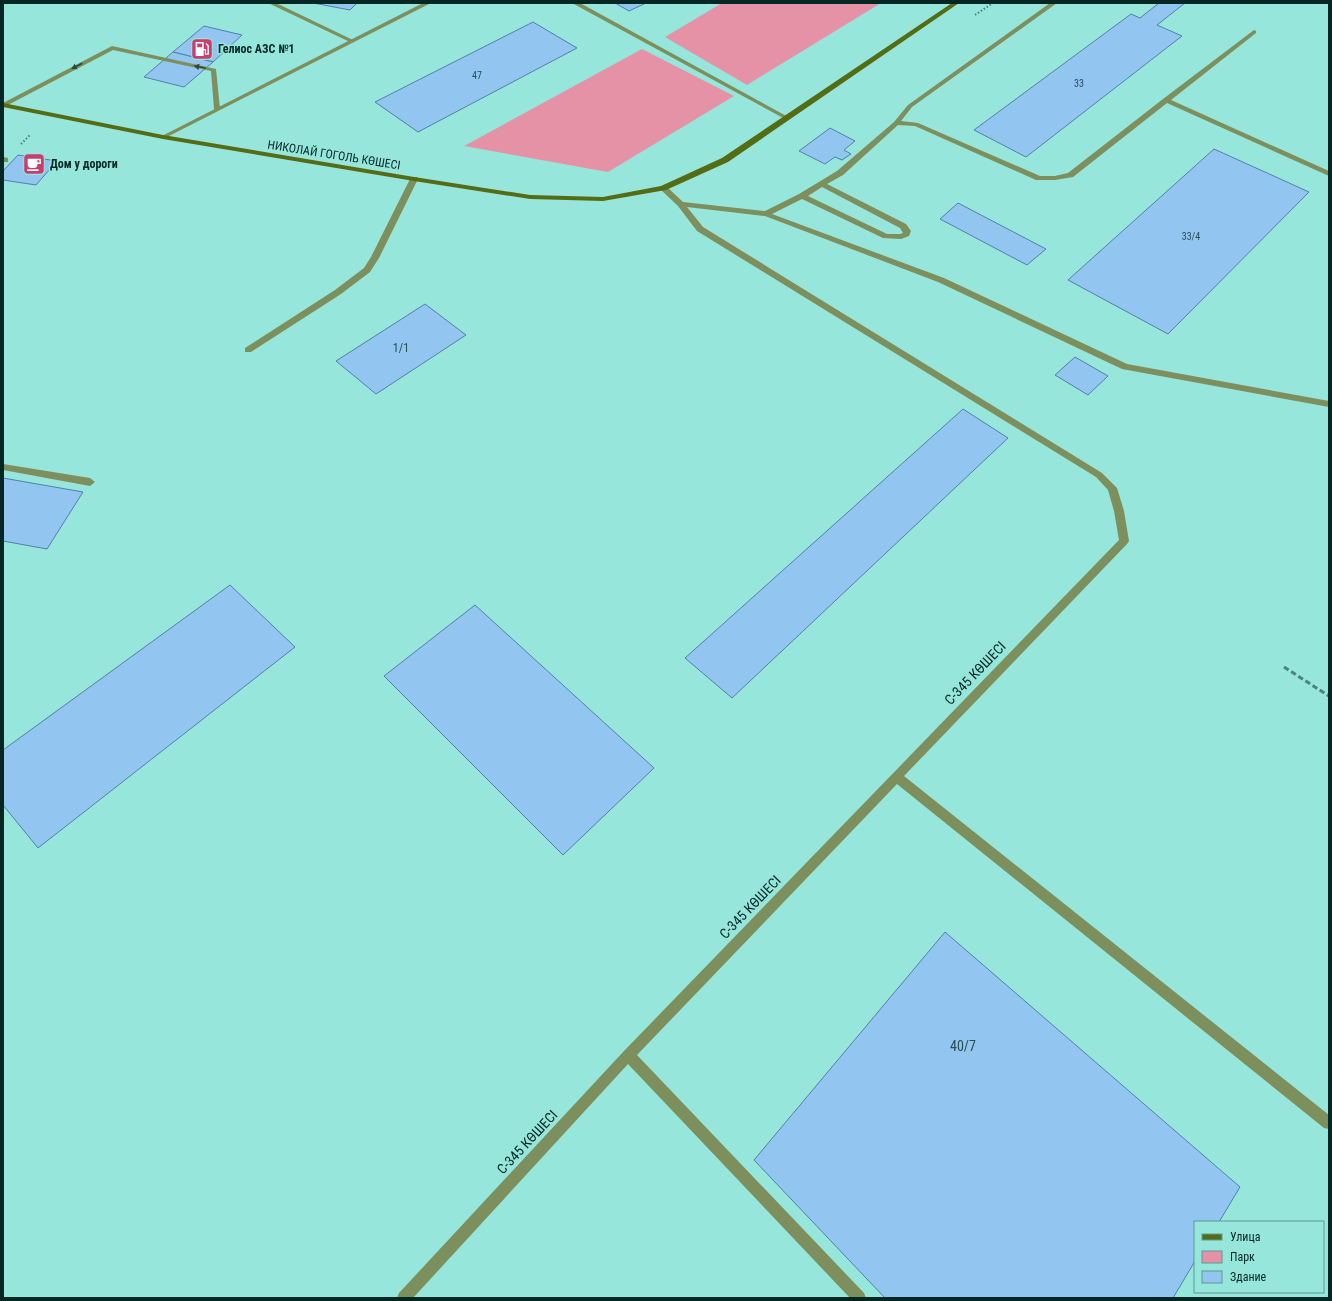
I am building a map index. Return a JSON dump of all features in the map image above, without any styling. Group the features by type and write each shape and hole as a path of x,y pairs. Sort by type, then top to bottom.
{"main road":[{"name":"НИКОЛАЙ ГОГОЛЬ КӨШЕСІ","path":"3,105 164,138 414,179 537,197 604,199 663,188 725,160 956,3"}],"street":[{"path":"271,3 352,41"},
{"path":"164,138 217,109 428,3"},
{"path":"575,3 787,118"},
{"path":"766,214 802,196 840,173 896,123 910,106 1054,3"},
{"path":"896,123 916,124 1039,178 1055,178 1070,175 1254,32"},
{"path":"3,105 112,48 214,70 217,109"},
{"path":"1165,100 1329,174"},
{"path":"248,350 338,292 367,270 375,258 414,179"},
{"path":"802,196 886,236 901,237 906,234 907,231 903,226 822,184"},
{"path":"663,188 681,204 766,214 941,280 1125,367 1329,404"},
{"name":"С-345 КӨШЕСІ","path":"404,1298 628,1055 1124,541 1119,511 1112,488 1099,475 700,229 681,204"},
{"path":"3,467 90,482"},
{"path":"897,777 1329,1123"},
{"path":"628,1055 859,1298"}],"green space":[{"path":"722,3 881,3 747,85 665,37"},
{"path":"642,49 734,96 608,172 464,146"}],"building":[{"path":"313,3 357,3 350,10"},
{"path":"615,3 646,3 629,11"},
{"path":"1159,3 1185,3 1157,25 1182,36 1026,157 974,130 1131,14 1140,18"},
{"path":"533,22 577,48 418,132 375,102"},
{"path":"204,26 242,35 213,62 173,52"},
{"path":"173,52 213,62 184,87 144,77"},
{"path":"830,128 855,141 844,150 851,154 842,160 835,157 825,164 799,151"},
{"path":"1214,149 1309,192 1168,334 1068,280"},
{"path":"18,155 57,161 36,185 3,180 3,171"},
{"path":"958,203 1046,249 1027,265 940,219"},
{"path":"425,304 466,335 376,394 336,361"},
{"path":"1075,357 1108,376 1088,395 1055,375"},
{"path":"963,409 1008,438 732,698 685,658"},
{"path":"3,478 83,492 47,549 3,541"},
{"path":"230,585 295,647 38,848 3,805 3,750"},
{"path":"475,605 654,768 563,855 384,676"},
{"path":"945,932 1240,1187 1220,1221 1194,1221 1194,1263 1173,1298 885,1298 754,1160"}],"railway":[{"path":"1284,667 1329,696"}],"place":[{"name":"Гелиос АЗС №1","path":"202,49"},
{"name":"Дом у дороги","path":"34,164"}]}
